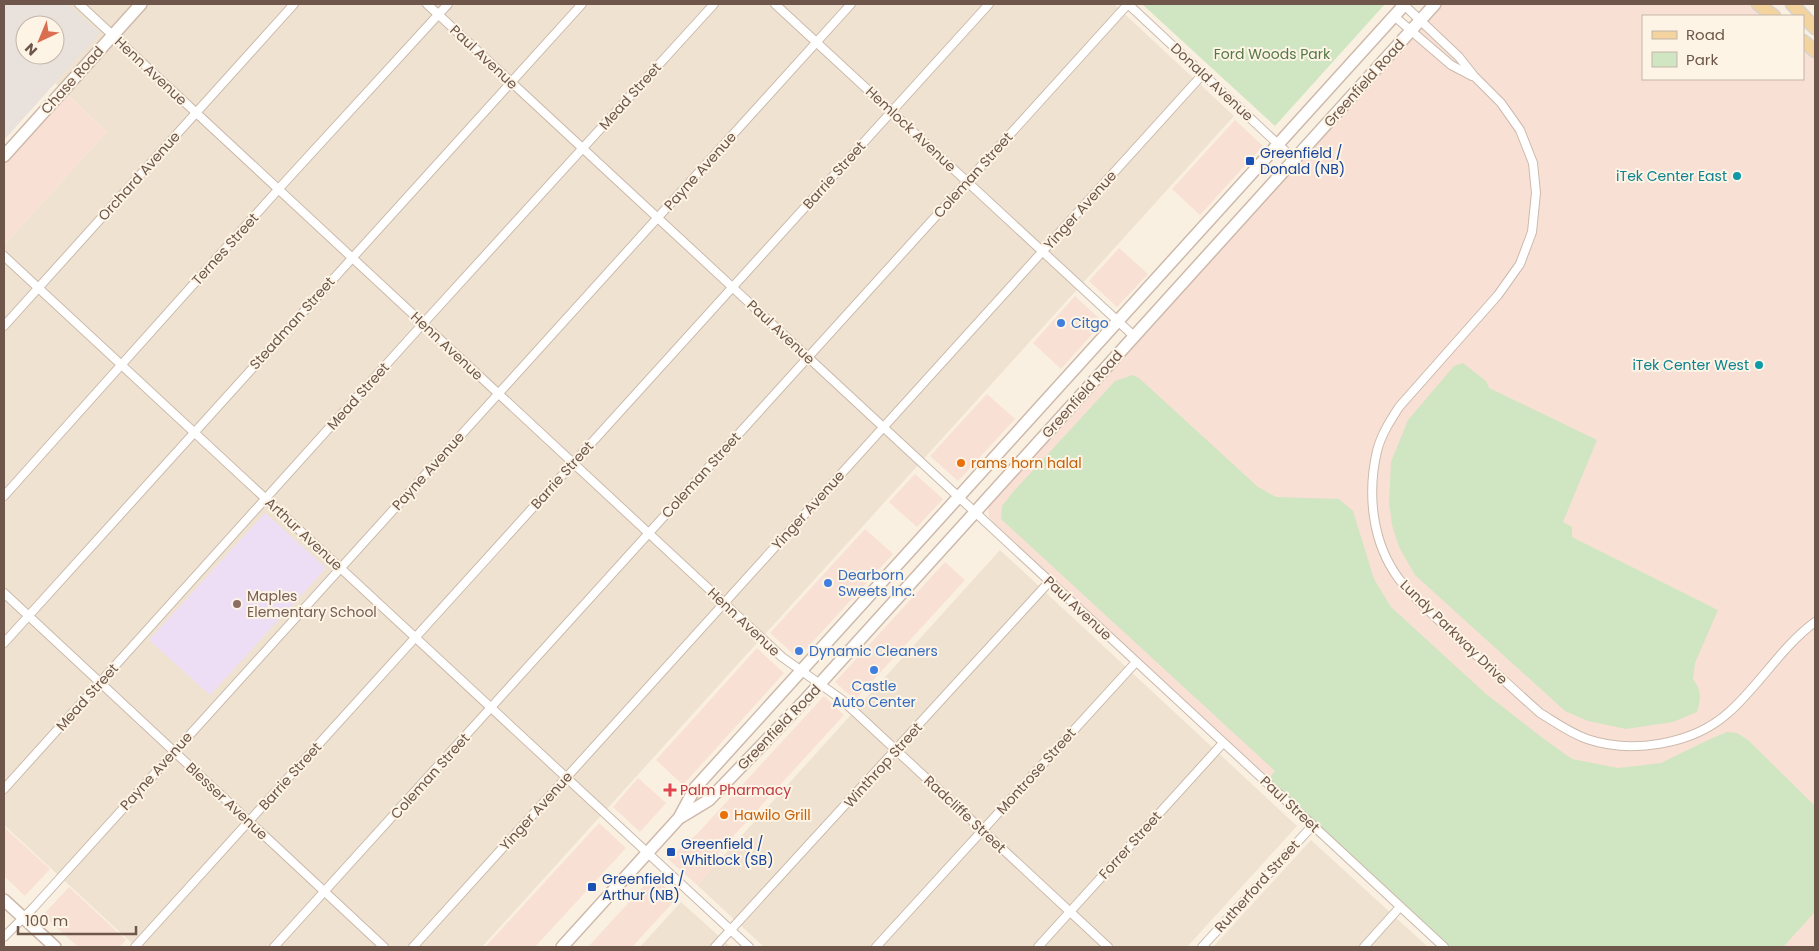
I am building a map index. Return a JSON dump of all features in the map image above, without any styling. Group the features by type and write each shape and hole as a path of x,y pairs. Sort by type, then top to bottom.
{"main road":[{"name":"Chase Road","path":"4,156 141,4"},
{"name":"Greenfield Road","path":"562,947 679,818 695,788 1119,322 1404,4"},
{"name":"Greenfield Road","path":"679,818 708,800 821,683 1435,4"},
{"path":"1758,4 1773,15"},
{"path":"1792,4 1803,15"},
{"path":"1804,17 1815,28"},
{"path":"1804,42 1815,51"},
{"path":"866,601 882,616"},
{"path":"4,900 55,947"}],"street":[{"name":"Henn Avenue","path":"78,4 782,657 821,683"},
{"name":"Orchard Avenue","path":"4,326 294,4"},
{"name":"Paul Avenue","path":"427,4 1136,662"},
{"name":"Ternes Street","path":"4,496 278,189 448,4"},
{"name":"Steadman Street","path":"4,643 351,257 582,4"},
{"name":"Mead Street","path":"4,789 714,4"},
{"name":"Hemlock Avenue","path":"776,4 1135,337"},
{"name":"Payne Avenue","path":"4,937 24,918 851,4"},
{"name":"Barrie Street","path":"135,947 989,4"},
{"name":"Donald Avenue","path":"1128,4 1295,160"},
{"name":"Coleman Street","path":"274,947 1128,4"},
{"name":"Lundy Parkway Drive","path":"1404,4 1459,57 1501,104 1520,130 1533,163 1536,193 1532,232 1520,264 1504,288 1399,407 1387,426 1377,451 1372,485 1374,520 1384,553 1398,578 1417,600 1540,713 1561,727 1587,739 1621,746 1654,745 1687,737 1728,714 1792,644 1815,622"},
{"name":"Lundy Parkway Drive","path":"1394,16 1451,65 1474,76"},
{"name":"Yinger Avenue","path":"413,947 1203,74"},
{"name":"Arthur Avenue","path":"4,256 749,947"},
{"name":"Winthrop Street","path":"716,947 1049,582"},
{"name":"Blesser Avenue","path":"4,593 384,947"},
{"name":"Paul Street","path":"1136,662 1444,947"},
{"name":"Montrose Street","path":"876,947 1136,662"},
{"name":"Radcliffe Street","path":"821,683 841,699 1108,947"},
{"name":"Forrer Street","path":"1038,947 1224,743"},
{"name":"Rutherford Street","path":"1202,947 1313,825"},
{"path":"1364,947 1400,907"}],"shaded area":[{"path":"4,4 67,4 100,33 4,140"},
{"path":"67,4 1114,4 1234,116 482,947 136,947 4,825 4,245 107,132 55,83 99,33"},
{"path":"1443,4 1749,4 1764,15 1642,15 1642,80 1804,80 1804,49 1815,59 1815,947 1449,947 998,529 989,517 989,506"},
{"path":"67,95 107,132 4,245 4,164"},
{"path":"1235,120 1263,146 1200,215 1172,189"},
{"path":"1119,248 1148,274 1117,307 1089,281"},
{"path":"1075,296 1103,322 1061,369 1033,343"},
{"path":"987,394 1015,419 958,481 930,456"},
{"path":"915,474 943,499 917,527 889,502"},
{"name":"Maples Elementary School","path":"265,513 326,568 210,695 149,640"},
{"path":"865,529 893,554 798,658 770,633"},
{"path":"1000,550 1297,826 1187,947 764,947 697,885"},
{"path":"945,562 965,580 855,700 835,682"},
{"path":"757,648 784,673 683,785 656,760"},
{"path":"824,696 844,715 718,853 722,858 697,885 668,859 697,834"},
{"path":"638,778 666,803 640,832 613,807"},
{"path":"599,823 626,848 535,947 485,947"},
{"path":"4,827 50,869 25,896 4,876"},
{"path":"1311,840 1428,947 1213,947"},
{"path":"653,876 677,898 632,947 588,947"},
{"path":"69,887 126,940 119,947 78,947 43,915"},
{"path":"681,902 731,947 640,947"}],"green space":[{"name":"Ford Woods Park","path":"1142,4 1385,4 1275,126"},
{"path":"1463,363 1486,381 1489,388 1597,440 1563,522 1572,527 1572,537 1718,610 1695,663 1693,679 1700,695 1697,712 1673,722 1626,729 1588,721 1565,711 1415,575 1399,547 1392,525 1389,502 1391,462 1408,420 1454,366"},
{"path":"1133,375 1139,378 1258,487 1276,497 1339,499 1353,511 1374,579 1391,607 1486,694 1572,759 1618,768 1661,763 1727,732 1737,733 1748,740 1815,806 1815,912 1783,947 1448,947 1268,780 1275,771 1001,519 1002,506 1012,493 1115,381"}],"place":[{"name":"Greenfield / Donald (NB)","path":"1250,161"},
{"name":"iTek Center East","path":"1737,176"},
{"name":"Citgo","path":"1061,323"},
{"name":"iTek Center West","path":"1759,365"},
{"name":"rams horn halal","path":"961,463"},
{"name":"Dearborn Sweets Inc.","path":"828,583"},
{"name":"Maples Elementary School","path":"237,604"},
{"name":"Dynamic Cleaners","path":"799,651"},
{"name":"Castle Auto Center","path":"874,670"},
{"name":"Palm Pharmacy","path":"670,790"},
{"name":"Hawilo Grill","path":"724,815"},
{"name":"Greenfield / Whitlock (SB)","path":"671,852"},
{"name":"Greenfield / Arthur (NB)","path":"592,887"}]}
